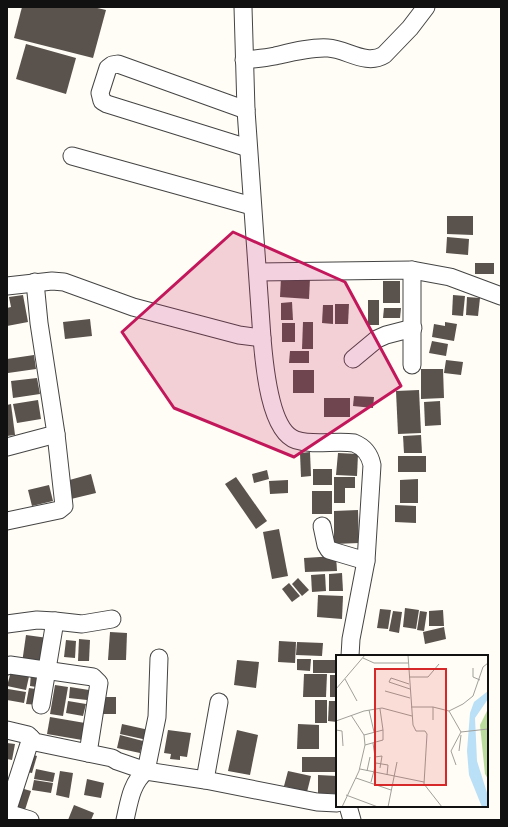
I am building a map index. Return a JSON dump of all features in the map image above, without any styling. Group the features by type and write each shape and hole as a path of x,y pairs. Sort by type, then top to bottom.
{"street":[{"path":"243,7 246,110 258,272 260,337 271,401 276,417 285,431 292,438 302,441 354,444 362,448 371,458 372,465 366,561 351,639 350,655"},
{"path":"244,60 266,58 320,48 339,50 365,59 379,58 384,55 410,28 426,7"},
{"path":"246,110 118,64 112,65 108,68 100,93 102,101 107,104 248,148"},
{"path":"72,156 252,206"},
{"path":"258,272 412,270 450,277 501,296"},
{"path":"412,270 412,365"},
{"path":"7,286 35,282 64,282 133,307 239,335 260,337"},
{"path":"7,521 60,510 64,506 56,434 39,323 35,282"},
{"path":"353,360 376,339 413,328"},
{"path":"7,448 56,434"},
{"path":"322,526 326,545 329,550 366,561"},
{"path":"7,624 37,620 82,624 112,619"},
{"path":"41,705 55,622"},
{"path":"125,820 135,783 146,771 157,717 160,658"},
{"path":"7,666 10,665 93,677 99,683 88,753"},
{"path":"205,780 219,702"},
{"path":"7,730 28,735 35,742 112,758 146,771 205,780 317,802 336,803"},
{"path":"30,820 7,813 31,738"},
{"path":"348,807 352,820"}],"highlighted area":[{"path":"233,232 345,282 401,386 294,457 174,408 122,332"}],"building":[{"path":"22,7 93,7 106,10 93,58 14,38"},
{"path":"26,44 76,58 66,94 16,79"},
{"path":"447,216 473,216 473,235 447,234"},
{"path":"447,237 469,239 468,255 446,253"},
{"path":"475,263 494,263 494,274 475,274"},
{"path":"281,277 310,278 309,299 280,297"},
{"path":"383,281 400,281 400,303 383,303"},
{"path":"23,295 28,322 7,326 7,308 11,307 9,297"},
{"path":"453,295 465,296 463,316 452,315"},
{"path":"467,297 480,298 478,316 466,315"},
{"path":"368,300 379,300 379,325 368,325"},
{"path":"292,302 293,320 281,320 281,303"},
{"path":"335,304 349,304 348,324 335,324"},
{"path":"323,305 333,305 333,324 322,323"},
{"path":"384,308 401,308 400,318 383,318"},
{"path":"90,319 92,336 65,339 63,322"},
{"path":"303,322 313,322 313,349 302,349"},
{"path":"445,322 457,324 454,341 432,337 434,324 445,326"},
{"path":"282,323 295,323 295,342 282,342"},
{"path":"432,341 448,344 446,356 429,353"},
{"path":"290,351 309,351 309,363 289,363"},
{"path":"34,355 36,369 8,373 7,359"},
{"path":"446,360 463,362 461,375 444,373"},
{"path":"421,369 443,369 444,398 421,399"},
{"path":"293,370 314,370 314,393 293,393"},
{"path":"37,378 40,394 13,398 11,381"},
{"path":"419,390 421,433 398,434 396,391"},
{"path":"354,396 374,397 373,408 353,406"},
{"path":"324,398 350,398 350,417 324,417"},
{"path":"38,400 41,419 17,423 13,404"},
{"path":"440,401 441,425 425,426 424,402"},
{"path":"11,404 15,435 7,436 7,405"},
{"path":"421,435 422,453 404,453 403,436"},
{"path":"310,452 311,476 301,477 300,453"},
{"path":"338,453 358,454 357,476 336,475"},
{"path":"398,456 426,456 426,472 398,472"},
{"path":"313,469 332,469 332,485 313,485"},
{"path":"267,470 269,479 254,483 252,474"},
{"path":"91,474 96,493 71,499 66,481"},
{"path":"236,477 267,521 256,529 225,484"},
{"path":"334,477 355,477 355,488 345,488 345,503 334,503"},
{"path":"418,479 418,503 400,503 400,480"},
{"path":"288,480 288,493 270,494 269,481"},
{"path":"49,485 53,501 32,506 28,490"},
{"path":"312,491 332,491 332,514 312,514"},
{"path":"395,505 416,506 416,523 395,522"},
{"path":"358,510 359,543 334,544 334,511"},
{"path":"279,529 288,576 272,579 263,532"},
{"path":"336,556 337,571 305,572 304,558"},
{"path":"342,573 343,591 329,591 329,574"},
{"path":"325,574 326,591 312,592 311,575"},
{"path":"298,578 309,590 302,596 292,584"},
{"path":"289,583 300,596 292,602 282,589"},
{"path":"318,595 343,596 342,619 317,617"},
{"path":"405,608 419,610 416,629 403,627"},
{"path":"380,609 391,610 388,629 377,628"},
{"path":"443,610 444,626 429,626 429,611"},
{"path":"393,611 402,612 399,633 389,631"},
{"path":"420,611 427,612 424,631 417,630"},
{"path":"444,627 446,639 425,644 423,632"},
{"path":"110,632 127,633 126,660 108,660"},
{"path":"26,635 48,638 44,666 22,663"},
{"path":"79,639 90,640 89,661 78,661"},
{"path":"66,640 76,641 75,658 64,657"},
{"path":"279,641 296,642 295,663 278,662"},
{"path":"297,642 323,643 322,656 296,655"},
{"path":"297,659 311,659 310,671 297,670"},
{"path":"237,660 259,662 256,688 234,685"},
{"path":"313,660 336,660 336,673 313,673"},
{"path":"12,668 30,672 26,690 7,686"},
{"path":"31,673 44,674 43,688 30,686"},
{"path":"304,674 327,674 326,697 303,697"},
{"path":"330,675 336,675 336,697 330,697"},
{"path":"55,685 68,687 63,716 50,714"},
{"path":"70,687 89,690 87,700 69,698"},
{"path":"29,688 42,690 40,705 26,704"},
{"path":"8,689 26,692 24,703 7,700"},
{"path":"100,697 116,697 116,714 99,714"},
{"path":"315,700 327,700 327,723 315,723"},
{"path":"68,701 86,704 83,716 66,713"},
{"path":"329,701 336,701 336,722 328,721"},
{"path":"50,717 85,723 82,740 47,734"},
{"path":"122,724 149,730 147,740 120,734"},
{"path":"298,724 319,725 319,749 297,749"},
{"path":"168,730 191,733 187,757 180,756 180,760 170,759 171,754 164,753"},
{"path":"237,730 258,735 250,775 228,771"},
{"path":"120,735 143,741 140,753 117,748"},
{"path":"7,743 15,744 12,760 7,759"},
{"path":"27,753 37,756 32,773 22,771"},
{"path":"302,757 336,757 336,772 302,772"},
{"path":"36,769 55,773 53,782 34,779"},
{"path":"60,771 73,773 69,798 56,795"},
{"path":"288,771 311,776 307,792 284,786"},
{"path":"318,775 336,776 336,794 318,793"},
{"path":"87,779 104,783 101,798 84,795"},
{"path":"34,780 53,783 51,793 32,790"},
{"path":"17,787 31,791 24,813 10,808"},
{"path":"74,805 94,813 91,820 68,820"}]}
